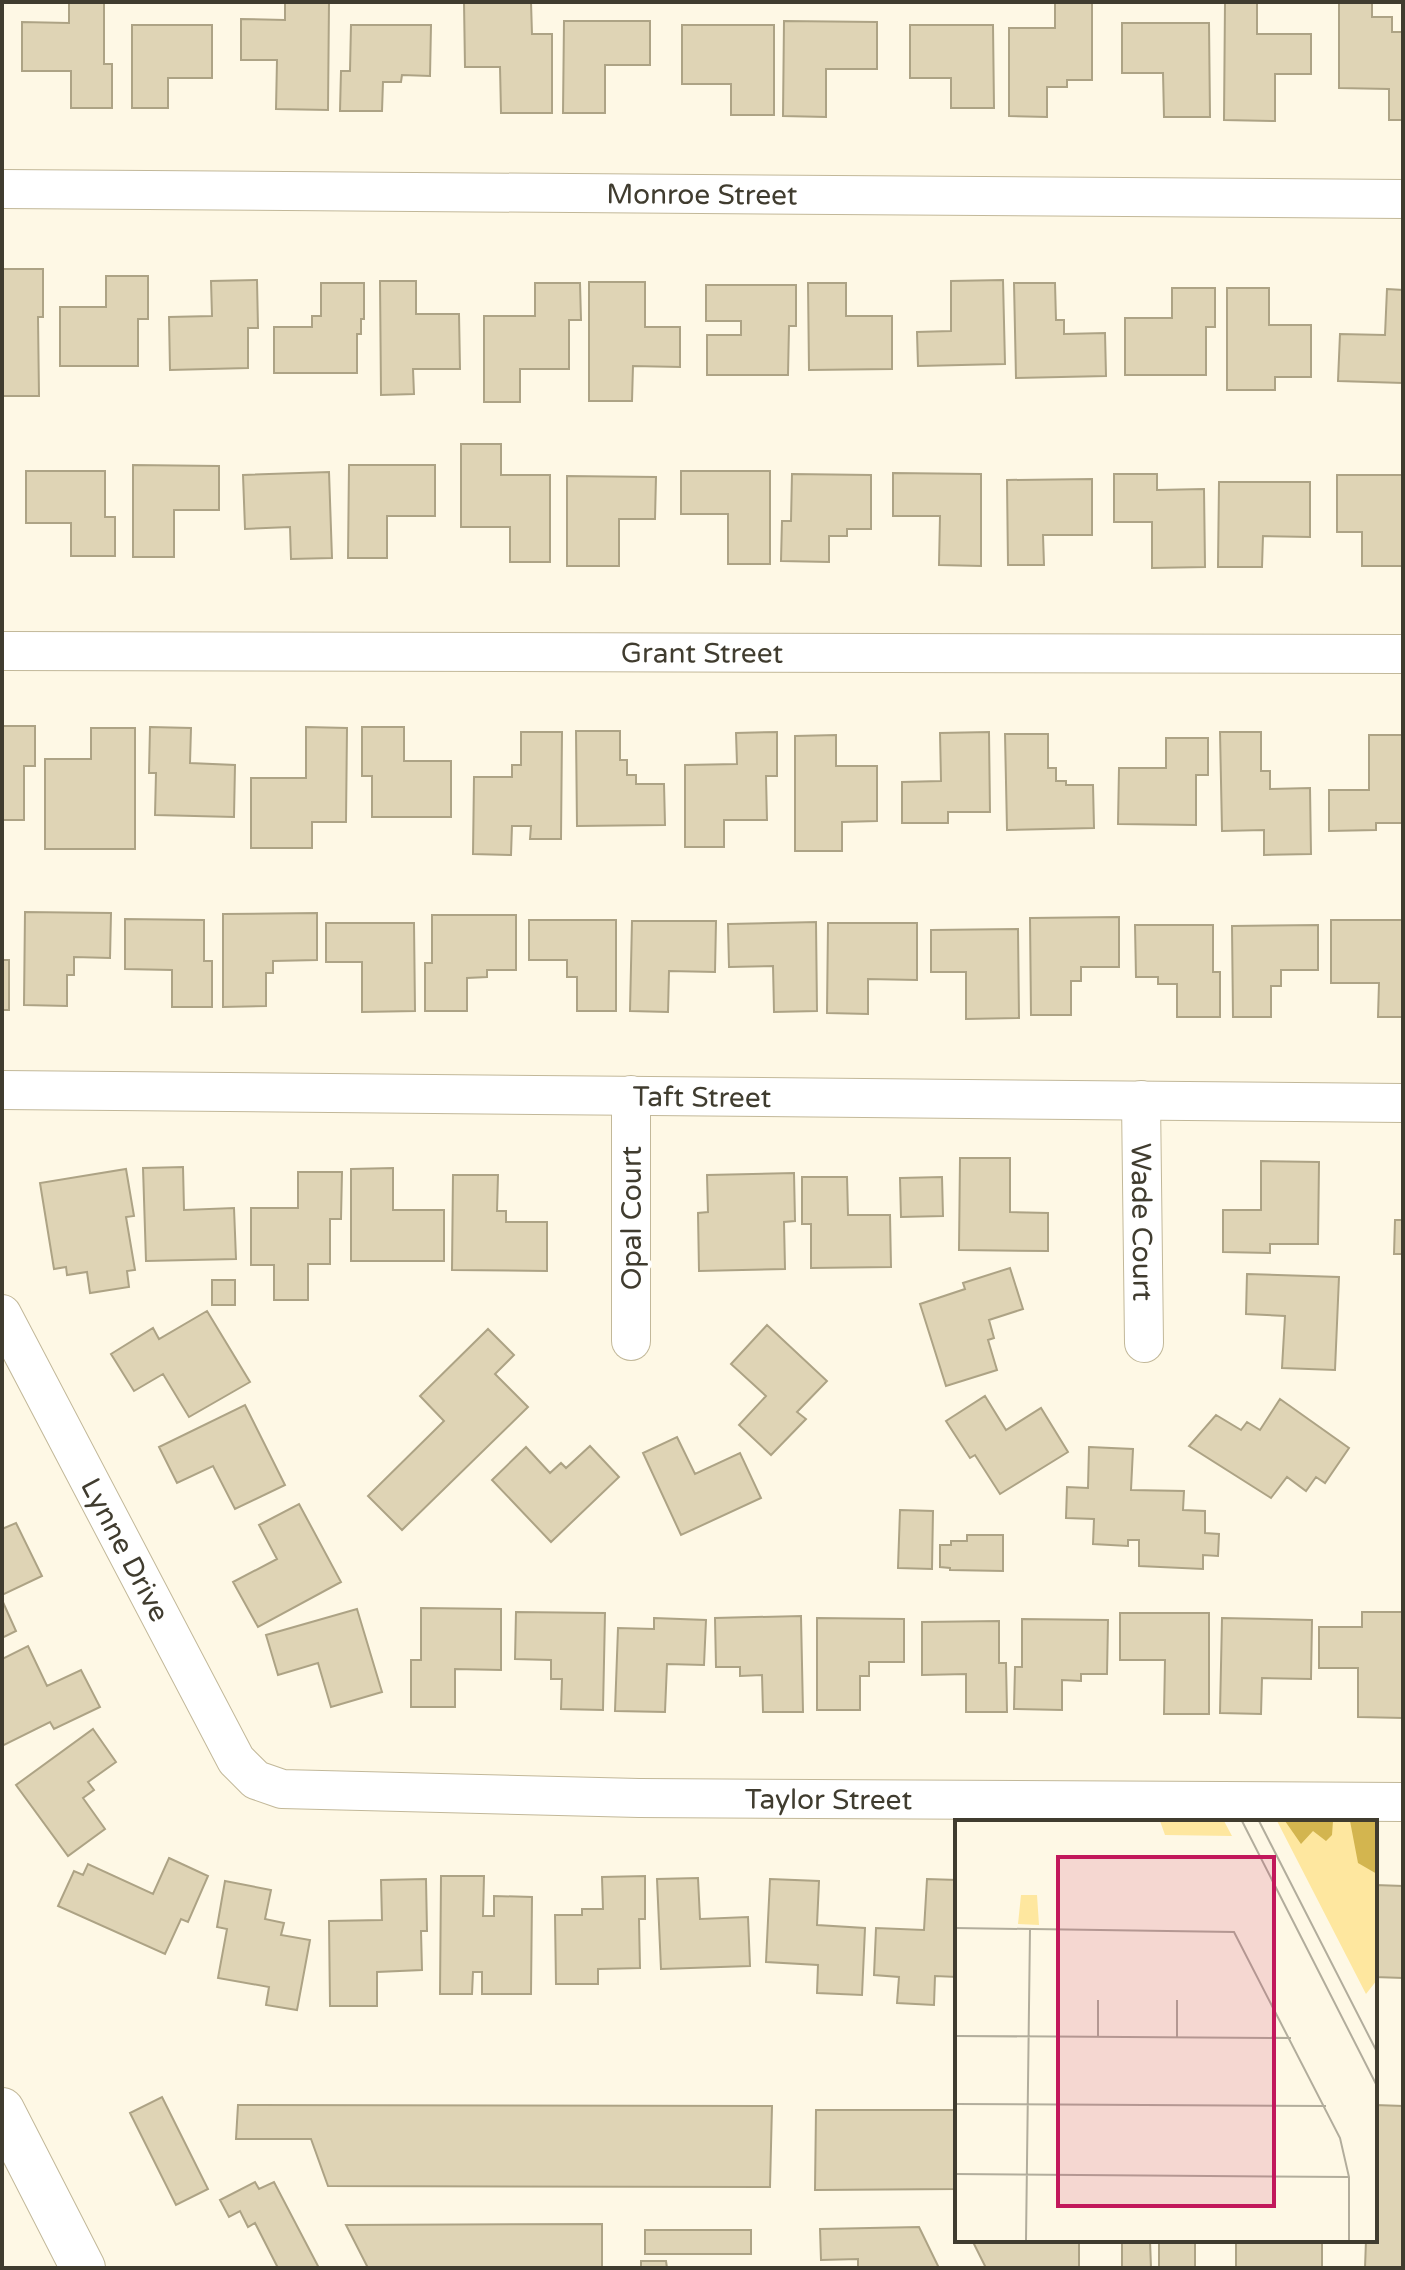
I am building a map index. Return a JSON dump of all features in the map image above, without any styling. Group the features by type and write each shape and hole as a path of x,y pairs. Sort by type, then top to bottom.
{"highway":[{"path":"2,2110 83,2268"}],"street":[{"name":"Monroe Street","path":"2,189 1403,199"},
{"name":"Grant Street","path":"2,651 1403,654"},
{"name":"Taft Street","path":"2,1090 1403,1103"},
{"name":"Opal Court","path":"631,1095 631,1341"},
{"name":"Wade Court","path":"1141,1100 1144,1343"},
{"name":"Lynne Drive","path":"2,1314 236,1760 256,1780"},
{"name":"Taylor Street","path":"256,1780 282,1789 639,1798 1403,1802"}],"building":[{"path":"69,2 104,2 104,64 112,64 112,108 71,108 71,71 22,71 22,22 69,23"},
{"path":"285,2 329,2 328,110 276,109 277,60 241,60 241,19 285,20"},
{"path":"464,2 531,2 532,34 552,34 552,113 501,113 500,67 465,67"},
{"path":"1225,2 1257,2 1257,34 1311,34 1311,74 1275,74 1275,121 1224,120"},
{"path":"1339,2 1372,2 1372,17 1392,17 1392,32 1403,32 1403,120 1389,120 1389,89 1339,88"},
{"path":"1055,3 1092,3 1092,80 1067,80 1067,87 1047,87 1047,117 1009,116 1009,28 1055,28"},
{"path":"564,21 650,21 650,65 605,65 605,113 563,113"},
{"path":"784,21 877,22 877,69 826,69 826,117 783,116"},
{"path":"1122,23 1209,23 1210,117 1164,117 1163,73 1122,73"},
{"path":"132,25 212,25 212,78 168,78 168,108 132,108"},
{"path":"351,25 431,25 430,76 402,75 401,82 383,82 382,111 340,111 341,71 350,71"},
{"path":"682,25 774,25 774,115 731,115 731,84 682,84"},
{"path":"910,25 993,25 994,108 951,108 951,78 910,78"},
{"path":"2,269 43,269 43,317 38,317 39,396 2,396"},
{"path":"106,276 148,276 148,319 138,319 138,366 60,366 60,307 106,307"},
{"path":"257,280 258,328 248,328 248,368 170,370 169,317 212,316 211,281"},
{"path":"1003,280 1005,364 918,366 917,332 951,331 951,281"},
{"path":"380,281 416,281 416,314 459,314 460,369 413,369 414,394 381,395"},
{"path":"589,282 645,282 645,327 680,327 680,367 633,366 632,401 589,401"},
{"path":"321,283 364,283 364,319 361,319 361,334 357,334 357,373 274,373 274,327 312,327 312,316 321,316"},
{"path":"535,283 580,283 581,320 569,320 569,369 520,369 520,402 484,402 484,316 535,316"},
{"path":"808,283 846,283 846,316 892,316 892,369 809,370"},
{"path":"1014,283 1055,283 1056,320 1064,320 1064,334 1105,333 1106,376 1016,378"},
{"path":"706,285 796,285 796,326 789,326 788,375 707,375 707,335 741,335 741,321 706,321"},
{"path":"1172,288 1215,288 1215,327 1206,327 1206,375 1125,375 1125,318 1172,318"},
{"path":"1227,288 1269,288 1269,325 1311,325 1311,377 1275,377 1275,390 1227,390"},
{"path":"1387,289 1403,290 1403,383 1338,381 1340,334 1385,335"},
{"path":"461,444 501,444 501,475 550,475 550,562 510,562 510,527 461,527"},
{"path":"133,465 219,466 219,510 174,510 174,557 133,557"},
{"path":"349,465 435,465 435,516 387,516 387,558 348,558"},
{"path":"26,471 105,471 105,517 115,517 115,556 71,556 71,523 26,523"},
{"path":"681,471 770,471 770,564 728,564 728,514 681,514"},
{"path":"329,472 332,558 291,559 290,527 245,529 243,475"},
{"path":"893,473 981,474 981,566 939,565 940,516 893,516"},
{"path":"792,474 871,475 871,529 847,529 847,536 829,536 829,562 781,561 782,521 791,521"},
{"path":"1114,474 1157,474 1157,490 1204,489 1205,567 1152,568 1152,522 1114,522"},
{"path":"1337,475 1403,475 1403,566 1362,566 1362,532 1337,532"},
{"path":"567,476 656,477 655,519 619,519 619,566 567,566"},
{"path":"1092,479 1092,535 1043,535 1044,565 1008,565 1007,480"},
{"path":"1219,482 1310,482 1310,537 1263,536 1262,567 1218,567"},
{"path":"2,726 35,726 35,766 24,766 24,820 2,820"},
{"path":"150,727 191,728 190,763 235,765 234,817 155,815 156,773 149,773"},
{"path":"306,727 347,728 346,822 312,822 312,848 251,848 251,778 306,778"},
{"path":"362,727 404,727 404,761 451,761 451,817 372,817 372,776 362,776"},
{"path":"91,728 135,728 135,849 45,849 45,759 91,759"},
{"path":"576,731 620,731 620,760 627,760 627,775 636,775 636,784 664,784 665,825 577,826"},
{"path":"521,732 562,732 561,839 530,839 531,826 512,826 511,855 473,854 474,777 512,777 512,765 521,765"},
{"path":"777,732 777,776 766,776 767,820 724,820 724,847 685,847 685,765 737,764 736,733"},
{"path":"989,732 990,812 948,812 948,823 902,823 902,782 941,781 940,733"},
{"path":"1220,732 1261,732 1261,771 1270,771 1270,789 1310,788 1311,854 1264,855 1264,830 1222,831"},
{"path":"1005,734 1048,734 1048,768 1056,768 1056,781 1066,781 1066,785 1093,785 1094,828 1007,830"},
{"path":"836,735 836,766 877,766 877,821 842,822 842,851 795,851 795,736"},
{"path":"1369,735 1403,735 1403,823 1376,823 1376,830 1329,831 1329,790 1369,790"},
{"path":"1166,738 1208,738 1208,775 1196,775 1196,825 1118,824 1119,768 1166,768"},
{"path":"25,912 111,913 110,958 74,957 74,975 67,975 67,1006 24,1005"},
{"path":"317,913 317,960 273,961 273,973 266,973 266,1006 223,1007 223,914"},
{"path":"432,915 516,915 516,970 487,970 487,977 467,978 467,1011 425,1011 425,963 432,963"},
{"path":"1119,917 1119,967 1081,967 1081,981 1071,981 1071,1015 1031,1015 1030,918"},
{"path":"125,919 204,920 204,961 212,961 212,1007 172,1007 172,970 125,969"},
{"path":"529,920 616,920 616,1011 577,1011 577,977 567,977 567,960 529,960"},
{"path":"1331,920 1403,920 1403,1017 1378,1017 1379,983 1331,983"},
{"path":"632,921 716,921 715,972 669,971 668,1012 630,1011"},
{"path":"816,922 817,1011 774,1012 773,966 729,967 728,924"},
{"path":"326,923 414,923 415,1011 362,1012 362,962 326,962"},
{"path":"828,923 917,923 917,980 868,979 868,1014 827,1013"},
{"path":"1135,925 1213,925 1213,972 1220,972 1220,1017 1177,1017 1177,984 1158,984 1158,977 1136,977"},
{"path":"1318,925 1318,970 1281,970 1281,986 1271,986 1271,1017 1233,1017 1232,926"},
{"path":"1018,929 1019,1018 966,1019 966,972 931,972 931,930"},
{"path":"2,960 9,960 9,1010 2,1010"},
{"path":"960,1158 1010,1158 1010,1212 1048,1213 1048,1251 959,1250"},
{"path":"1261,1161 1319,1162 1318,1244 1270,1244 1270,1253 1223,1252 1223,1210 1261,1210"},
{"path":"183,1167 184,1210 234,1208 236,1259 146,1261 143,1168"},
{"path":"393,1168 393,1210 444,1210 444,1261 351,1261 351,1169"},
{"path":"126,1169 134,1216 126,1217 135,1270 127,1271 129,1287 90,1293 87,1272 67,1275 66,1267 54,1269 40,1183"},
{"path":"298,1172 342,1172 341,1219 330,1219 330,1264 308,1264 308,1300 274,1300 274,1265 251,1265 251,1208 298,1208"},
{"path":"794,1173 795,1221 784,1222 785,1269 699,1271 698,1213 708,1212 707,1175"},
{"path":"453,1175 498,1175 497,1211 506,1211 506,1222 547,1222 547,1271 452,1270"},
{"path":"802,1177 847,1177 848,1215 890,1215 891,1267 811,1268 811,1224 802,1224"},
{"path":"942,1177 943,1216 901,1217 900,1178"},
{"path":"1395,1220 1403,1220 1403,1254 1394,1254"},
{"path":"1010,1268 1023,1309 989,1320 994,1338 988,1340 997,1370 946,1386 920,1304 965,1289 963,1283"},
{"path":"1247,1274 1339,1277 1335,1370 1282,1368 1285,1316 1246,1314"},
{"path":"212,1280 235,1280 235,1305 212,1305"},
{"path":"207,1311 250,1382 189,1417 163,1374 134,1391 111,1354 153,1328 159,1339"},
{"path":"767,1325 827,1381 797,1412 806,1419 771,1455 739,1425 766,1396 731,1364"},
{"path":"488,1329 514,1355 495,1374 528,1407 402,1530 368,1496 444,1421 420,1396"},
{"path":"985,1396 1006,1430 1041,1408 1068,1452 1000,1494 975,1455 970,1458 946,1421"},
{"path":"1280,1399 1349,1448 1325,1483 1316,1477 1306,1491 1287,1477 1271,1498 1189,1446 1216,1415 1241,1430 1247,1422 1260,1430"},
{"path":"245,1405 285,1485 235,1509 213,1466 177,1483 159,1447"},
{"path":"677,1437 695,1474 740,1453 761,1498 681,1535 643,1453"},
{"path":"590,1446 619,1477 551,1542 492,1480 526,1447 550,1473 561,1463 566,1468"},
{"path":"1089,1447 1133,1449 1131,1490 1184,1491 1183,1510 1205,1511 1205,1533 1219,1534 1218,1556 1203,1555 1203,1569 1139,1566 1139,1540 1128,1540 1128,1546 1093,1544 1094,1519 1066,1518 1067,1487 1088,1488"},
{"path":"299,1504 341,1582 258,1627 233,1582 277,1559 259,1525"},
{"path":"900,1510 933,1511 932,1569 898,1568"},
{"path":"16,1523 42,1576 2,1595 2,1529"},
{"path":"967,1535 1003,1535 1003,1571 940,1567 940,1545 967,1541"},
{"path":"2,1600 16,1631 2,1638"},
{"path":"421,1608 501,1609 501,1670 455,1669 455,1707 411,1707 411,1660 421,1660"},
{"path":"357,1609 382,1692 331,1707 318,1663 278,1675 266,1635"},
{"path":"516,1612 605,1613 603,1710 561,1709 562,1679 551,1679 551,1660 515,1659"},
{"path":"1362,1612 1403,1612 1403,1718 1358,1717 1358,1668 1319,1668 1319,1627 1362,1627"},
{"path":"1120,1613 1209,1613 1209,1714 1164,1714 1165,1660 1120,1660"},
{"path":"801,1616 803,1712 763,1712 762,1675 740,1676 740,1667 716,1667 715,1618"},
{"path":"654,1618 706,1620 704,1665 667,1664 665,1712 615,1711 618,1628 654,1629"},
{"path":"817,1618 904,1619 904,1662 869,1662 869,1676 860,1676 860,1710 817,1710"},
{"path":"1222,1618 1312,1620 1311,1679 1262,1678 1261,1714 1220,1713"},
{"path":"1022,1619 1108,1620 1107,1674 1081,1674 1081,1681 1062,1680 1062,1710 1014,1709 1015,1667 1022,1667"},
{"path":"999,1621 999,1663 1006,1663 1007,1712 966,1712 966,1674 922,1675 922,1622"},
{"path":"28,1646 47,1686 81,1670 100,1707 54,1729 50,1722 2,1746 2,1659"},
{"path":"93,1729 116,1762 88,1782 94,1790 83,1798 105,1829 68,1856 16,1785"},
{"path":"169,1858 208,1876 188,1922 181,1919 165,1954 58,1906 74,1871 83,1875 88,1864 153,1894"},
{"path":"441,1876 484,1876 483,1916 494,1916 494,1896 532,1897 531,1994 482,1994 482,1972 473,1972 472,1994 440,1994"},
{"path":"645,1876 645,1919 639,1919 640,1968 598,1969 598,1984 556,1984 555,1915 582,1915 582,1909 603,1909 602,1877"},
{"path":"698,1878 700,1919 748,1917 750,1966 661,1969 657,1879"},
{"path":"426,1879 427,1931 421,1931 422,1970 377,1972 377,2006 330,2006 329,1921 382,1920 381,1880"},
{"path":"770,1879 819,1881 817,1925 865,1928 862,1995 817,1993 818,1965 766,1962"},
{"path":"927,1879 955,1880 955,1977 935,1976 934,2005 897,2003 899,1977 874,1975 876,1928 924,1930"},
{"path":"225,1881 271,1890 265,1919 284,1923 281,1935 310,1940 297,2010 266,2005 269,1987 218,1978 227,1929 217,1927"},
{"path":"1377,1885 1403,1886 1403,1978 1377,1977"},
{"path":"162,2097 208,2189 176,2205 130,2113"},
{"path":"238,2105 772,2106 770,2187 328,2186 311,2139 236,2139"},
{"path":"1377,2105 1403,2106 1403,2268 1365,2268 1366,2242 1377,2242"},
{"path":"816,2110 955,2110 955,2189 815,2190"},
{"path":"255,2182 259,2189 274,2182 319,2268 278,2268 255,2223 248,2227 240,2211 229,2217 220,2200"},
{"path":"602,2224 602,2268 368,2268 346,2225"},
{"path":"919,2227 939,2268 858,2268 858,2259 821,2260 820,2229"},
{"path":"645,2230 751,2230 751,2254 645,2254"},
{"path":"973,2242 1079,2242 1079,2268 986,2268"},
{"path":"1122,2242 1150,2242 1151,2268 1122,2268"},
{"path":"1159,2242 1195,2242 1195,2268 1159,2268"},
{"path":"1236,2242 1322,2242 1322,2268 1236,2268"},
{"path":"641,2261 666,2261 667,2268 641,2268"}]}
